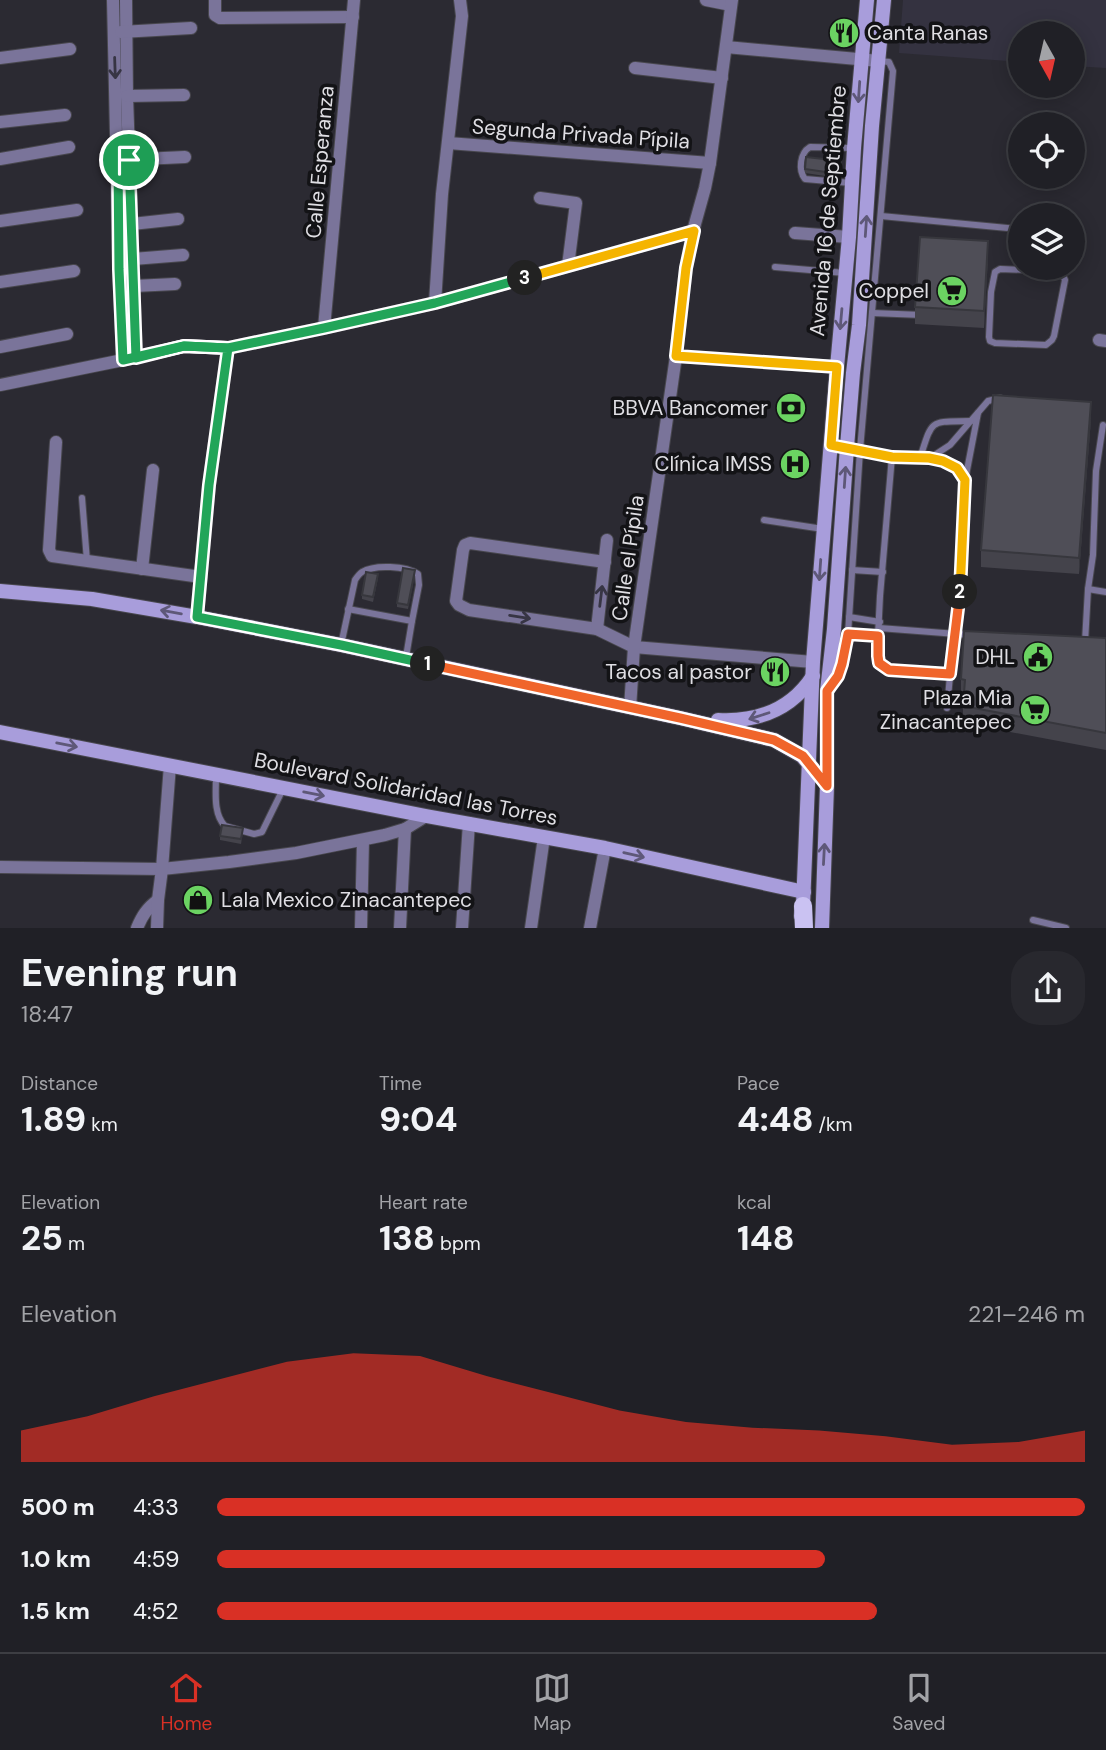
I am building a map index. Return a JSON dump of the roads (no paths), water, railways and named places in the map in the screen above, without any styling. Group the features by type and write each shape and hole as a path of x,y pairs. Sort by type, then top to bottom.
{"main road":[{"name":"Avenida 16 de Septiembre","path":"804,899 813,669 867,0"},
{"name":"Avenida 16 de Septiembre","path":"822,928 827,691 860,374 859,325 872,126 884,0"},
{"path":"0,591 92,599 197,617 341,645 774,740 803,756 827,786"},
{"path":"680,718 728,721 753,719 767,714 791,701 808,683 813,669"},
{"name":"Boulevard Solidaridad las Torres","path":"0,732 426,816 605,848 804,899"},
{"path":"802,928 804,899"}],"street":[{"path":"113,0 123,160 132,224 136,323 130,359"},
{"path":"126,0 127,96 123,160 122,324 130,359"},
{"path":"215,0 215,15 220,18 353,17"},
{"name":"Calle Esperanza","path":"324,328 354,0"},
{"path":"435,303 443,194 462,16 460,0"},
{"path":"706,0 731,2"},
{"name":"Calle el Pípila","path":"630,708 634,647 686,268 710,163 731,2"},
{"path":"114,32 191,28"},
{"path":"726,47 878,61"},
{"path":"0,58 70,49"},
{"path":"635,68 722,78"},
{"path":"127,96 184,95"},
{"path":"0,122 65,115"},
{"name":"Segunda Privada Pípila","path":"448,143 710,163"},
{"path":"0,159 69,147"},
{"path":"123,160 185,157"},
{"path":"540,198 576,203 568,266"},
{"path":"0,221 77,210"},
{"path":"132,224 178,219"},
{"path":"0,385 184,346 228,348 324,328 435,303 694,231"},
{"path":"795,233 849,237"},
{"path":"133,259 183,256"},
{"path":"0,282 74,271"},
{"path":"134,286 175,284"},
{"path":"122,324 136,323"},
{"path":"0,347 67,334"},
{"path":"197,617 209,485 228,348"},
{"path":"676,356 837,367"},
{"path":"56,442 49,550 52,556 201,577"},
{"path":"142,569 153,470"},
{"path":"597,629 607,540"},
{"path":"605,562 470,543 465,545 456,601 458,605 469,610 597,629 634,647 813,669"},
{"path":"157,928 170,765"},
{"path":"0,867 162,869 229,863 363,840 405,829 426,816"},
{"path":"462,928 469,823"},
{"path":"400,928 405,829"},
{"path":"531,928 544,837"},
{"path":"361,928 363,840"},
{"path":"590,928 605,848"},
{"path":"137,928 142,916 158,900"}],"lane":[{"path":"860,374 872,313 893,71 889,62 878,61"},
{"path":"853,183 805,179 801,174 802,156 810,147 854,148"},
{"path":"881,216 1008,228"},
{"path":"775,267 845,273"},
{"path":"998,270 1062,273 1065,280 1054,336 1049,344 990,341 990,319 991,292 995,272 998,270"},
{"path":"872,313 924,315"},
{"path":"977,318 990,319"},
{"path":"929,458 950,445 988,401 1011,399"},
{"path":"947,708 959,606 965,480 978,413"},
{"path":"920,458 928,432 937,422 971,421"},
{"path":"1072,645 1086,646 1096,471 1103,425"},
{"path":"831,445 892,457 929,458 953,465 965,480"},
{"path":"827,691 838,676 848,634 852,570 853,448"},
{"path":"892,457 880,596 879,663 889,670 950,674"},
{"path":"1096,471 1106,473"},
{"path":"82,498 87,561"},
{"path":"764,520 823,529"},
{"path":"341,645 355,580 364,571 373,568 413,571 420,580 406,659"},
{"path":"852,570 883,572"},
{"path":"1088,589 1106,592"},
{"path":"348,609 412,621"},
{"path":"849,617 879,628"},
{"path":"848,634 879,628 981,636"},
{"path":"215,774 221,823 254,834 262,832 284,787"},
{"path":"1032,920 1066,928"}],"place":[{"name":"Canta Ranas","path":"844,33"},
{"name":"Coppel","path":"952,291"},
{"name":"BBVA Bancomer","path":"791,408"},
{"name":"Clínica IMSS","path":"795,464"},
{"name":"DHL","path":"1038,657"},
{"name":"Tacos al pastor","path":"775,672"},
{"name":"Plaza Mia Zinacantepec","path":"1035,710"},
{"name":"Lala Mexico Zinacantepec","path":"198,900"}]}
